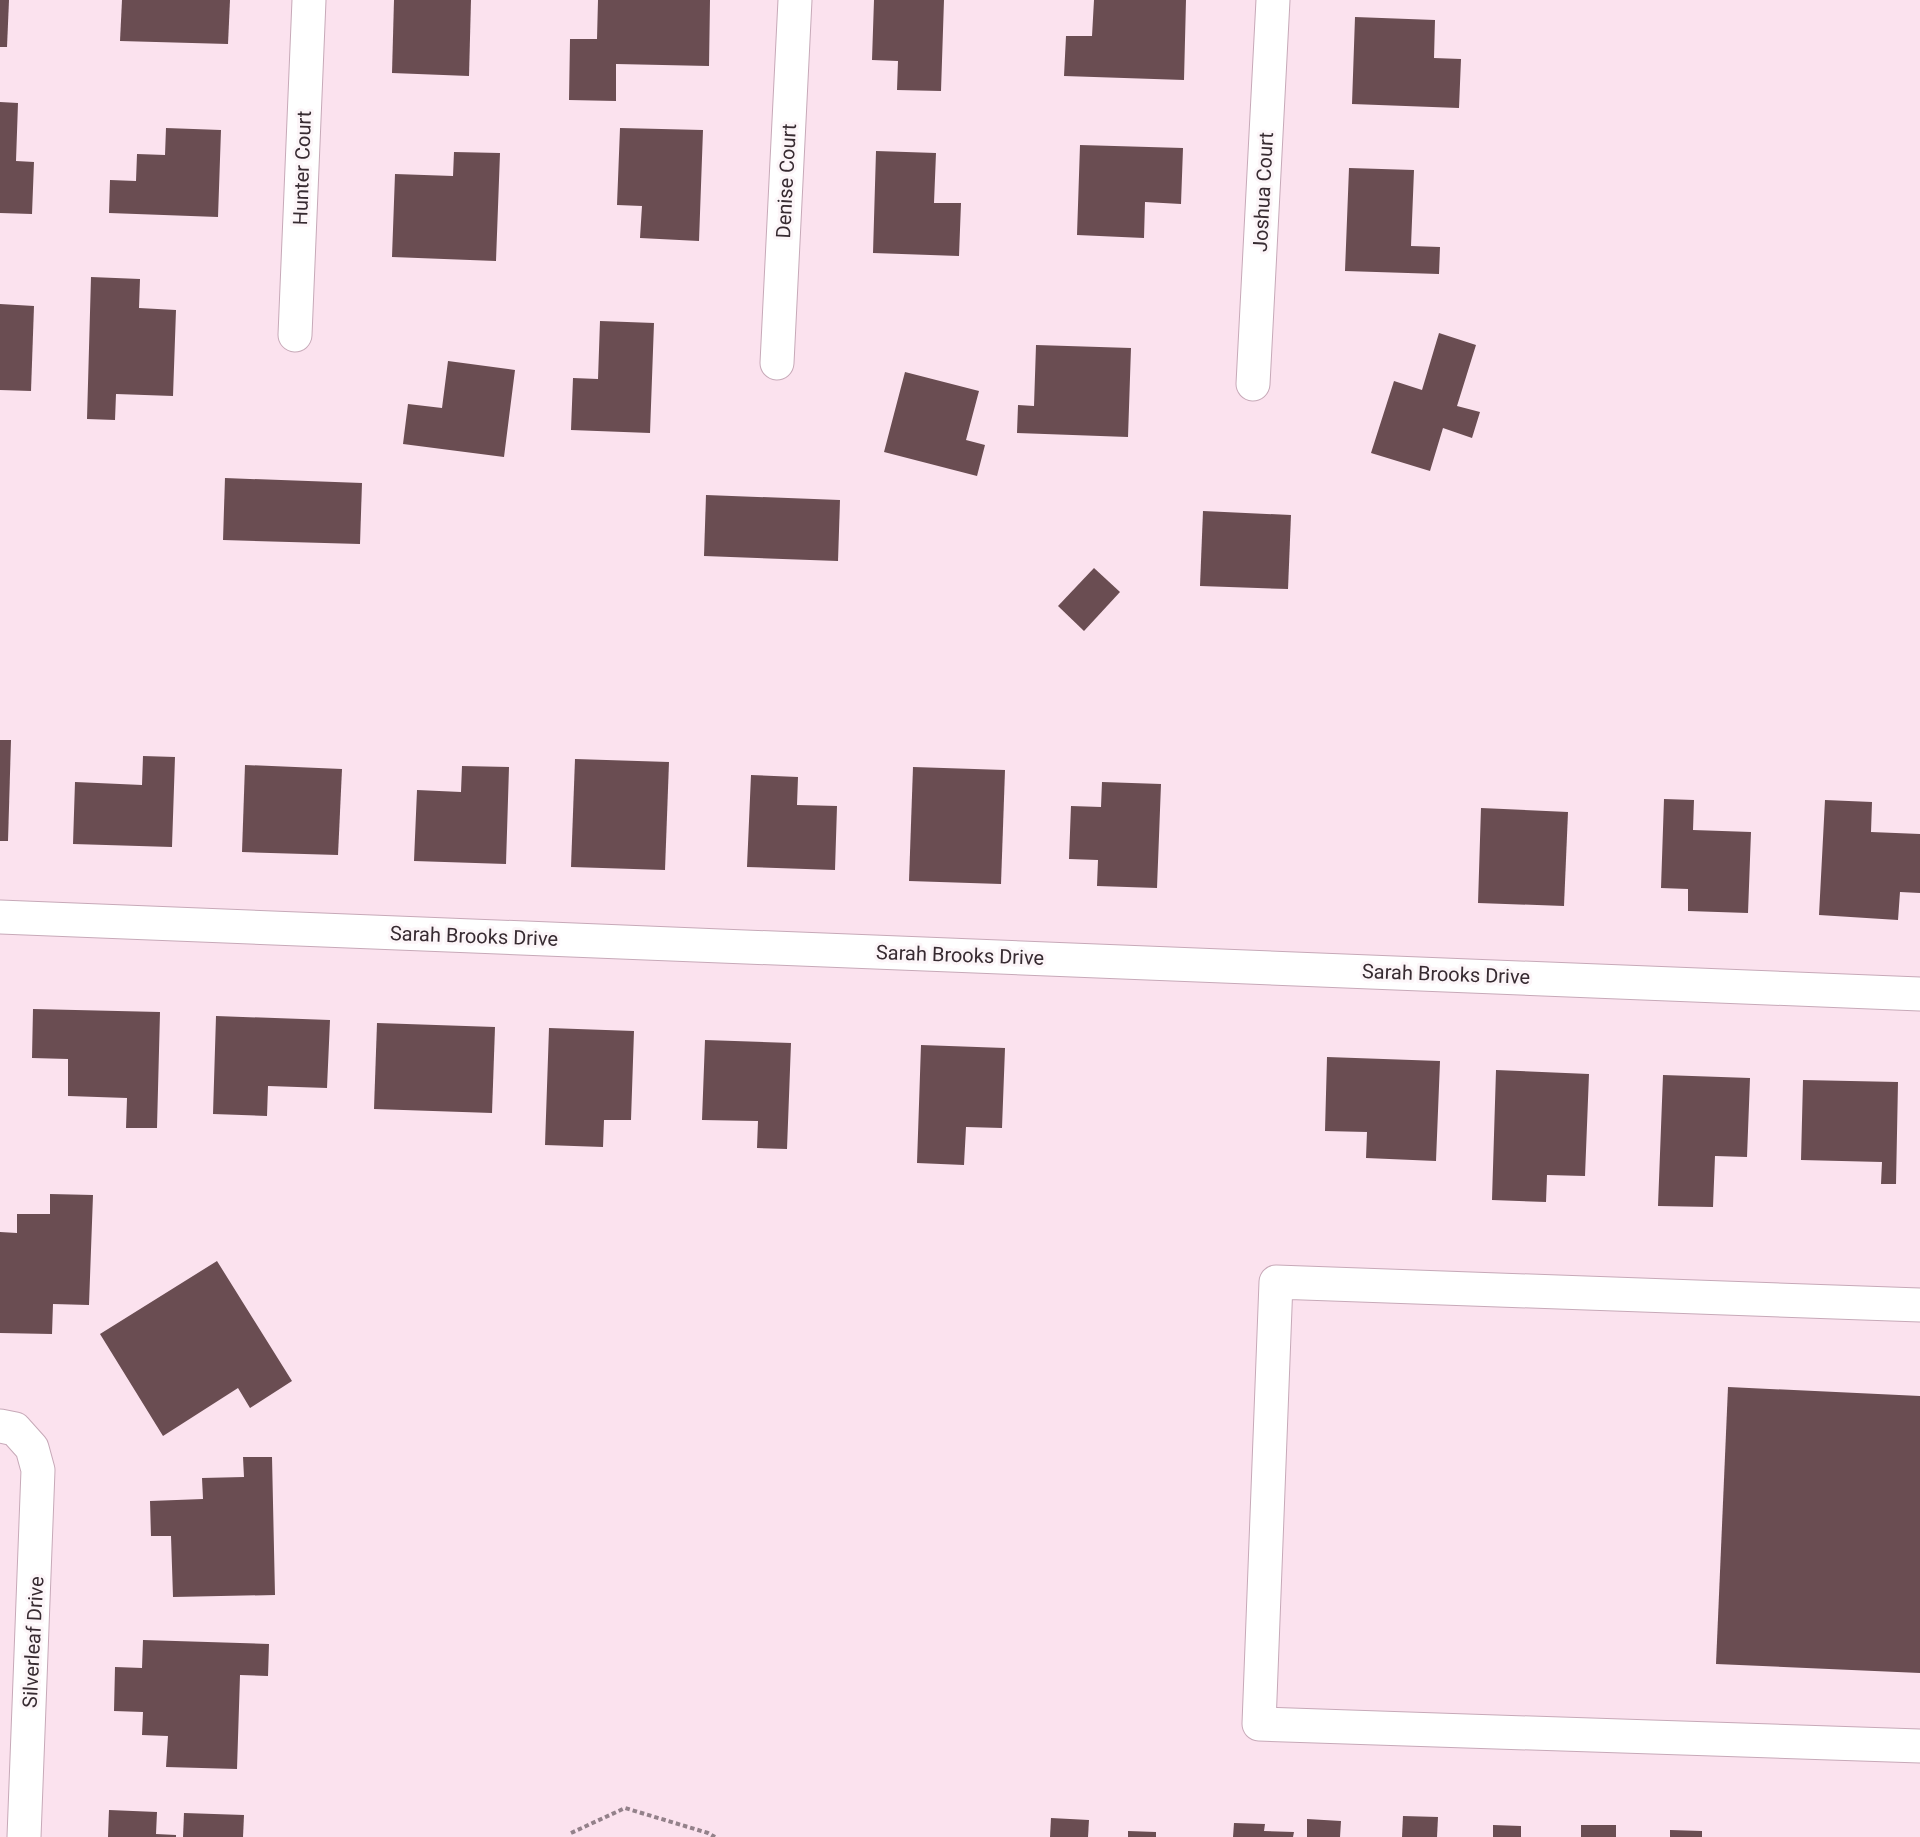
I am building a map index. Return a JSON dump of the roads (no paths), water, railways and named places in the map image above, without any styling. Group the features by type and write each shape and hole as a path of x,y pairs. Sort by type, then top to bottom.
{"street":[{"name":"Hunter Court","path":"295,335 309,0"},
{"name":"Denise Court","path":"777,363 795,0"},
{"name":"Joshua Court","path":"1253,384 1273,0"},
{"name":"Sarah Brooks Drive","path":"0,917 1920,994"},
{"path":"1920,1305 1276,1282 1259,1724 1920,1746"},
{"name":"Silverleaf Drive","path":"0,1426 15,1429 32,1448 38,1470 38,1529 24,1837"}]}
